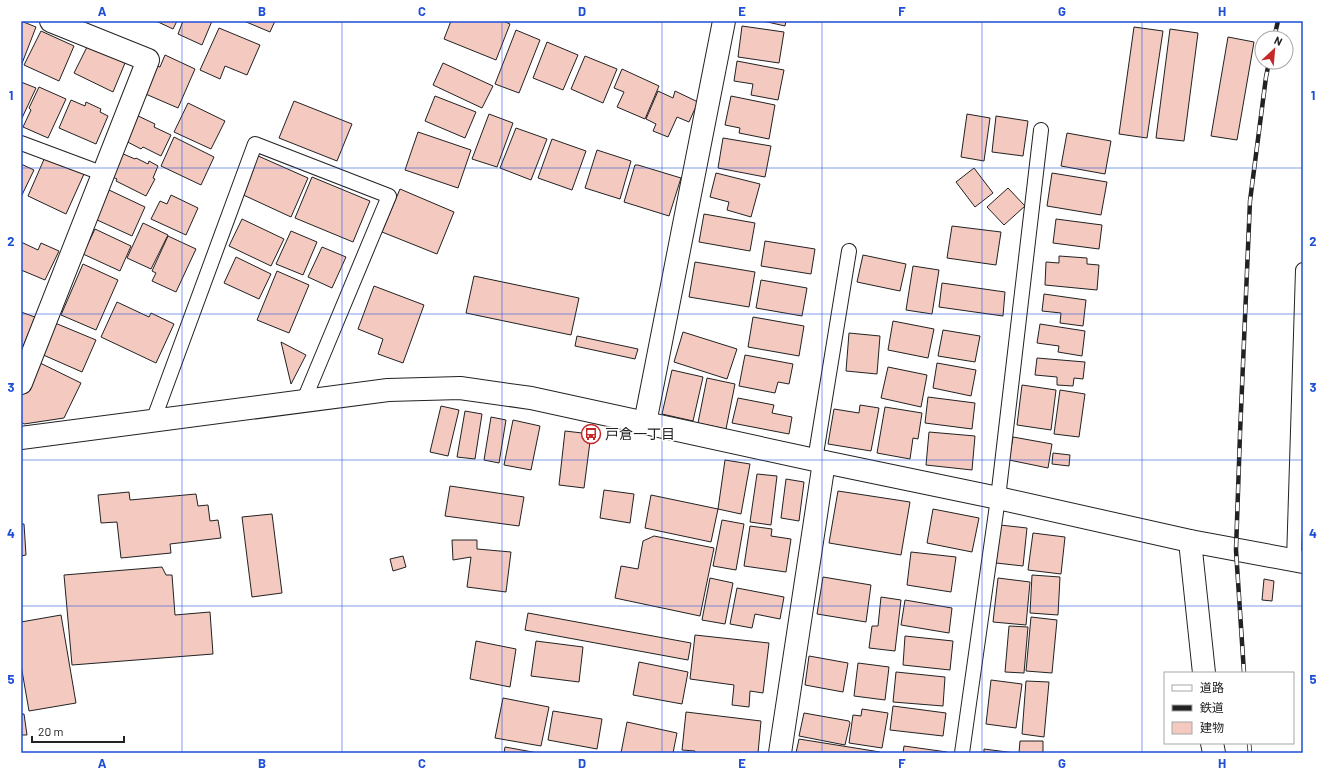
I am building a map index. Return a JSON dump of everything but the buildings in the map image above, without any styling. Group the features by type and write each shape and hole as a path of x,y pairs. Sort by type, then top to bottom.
{"street":[{"path":"21,383 148,60 51,21"},
{"path":"644,423 724,21"},
{"path":"21,438 388,390 460,388 531,398 998,498 1190,541 1298,561"},
{"path":"780,753 820,461"},
{"path":"1190,541 1204,672"}],"lane":[{"path":"962,753 998,498 1041,130"},
{"path":"21,143 104,174"},
{"path":"153,421 255,144 389,196 304,400"},
{"path":"820,461 849,251"},
{"path":"1298,561 1303,270"}],"railway":[{"path":"1276,30 1278,21"},
{"path":"1244,672 1236,550 1240,434 1250,201 1267,70"},
{"path":"1249,744 1250,753"}],"place":[{"name":"戸倉一丁目","path":"591,434"}]}
